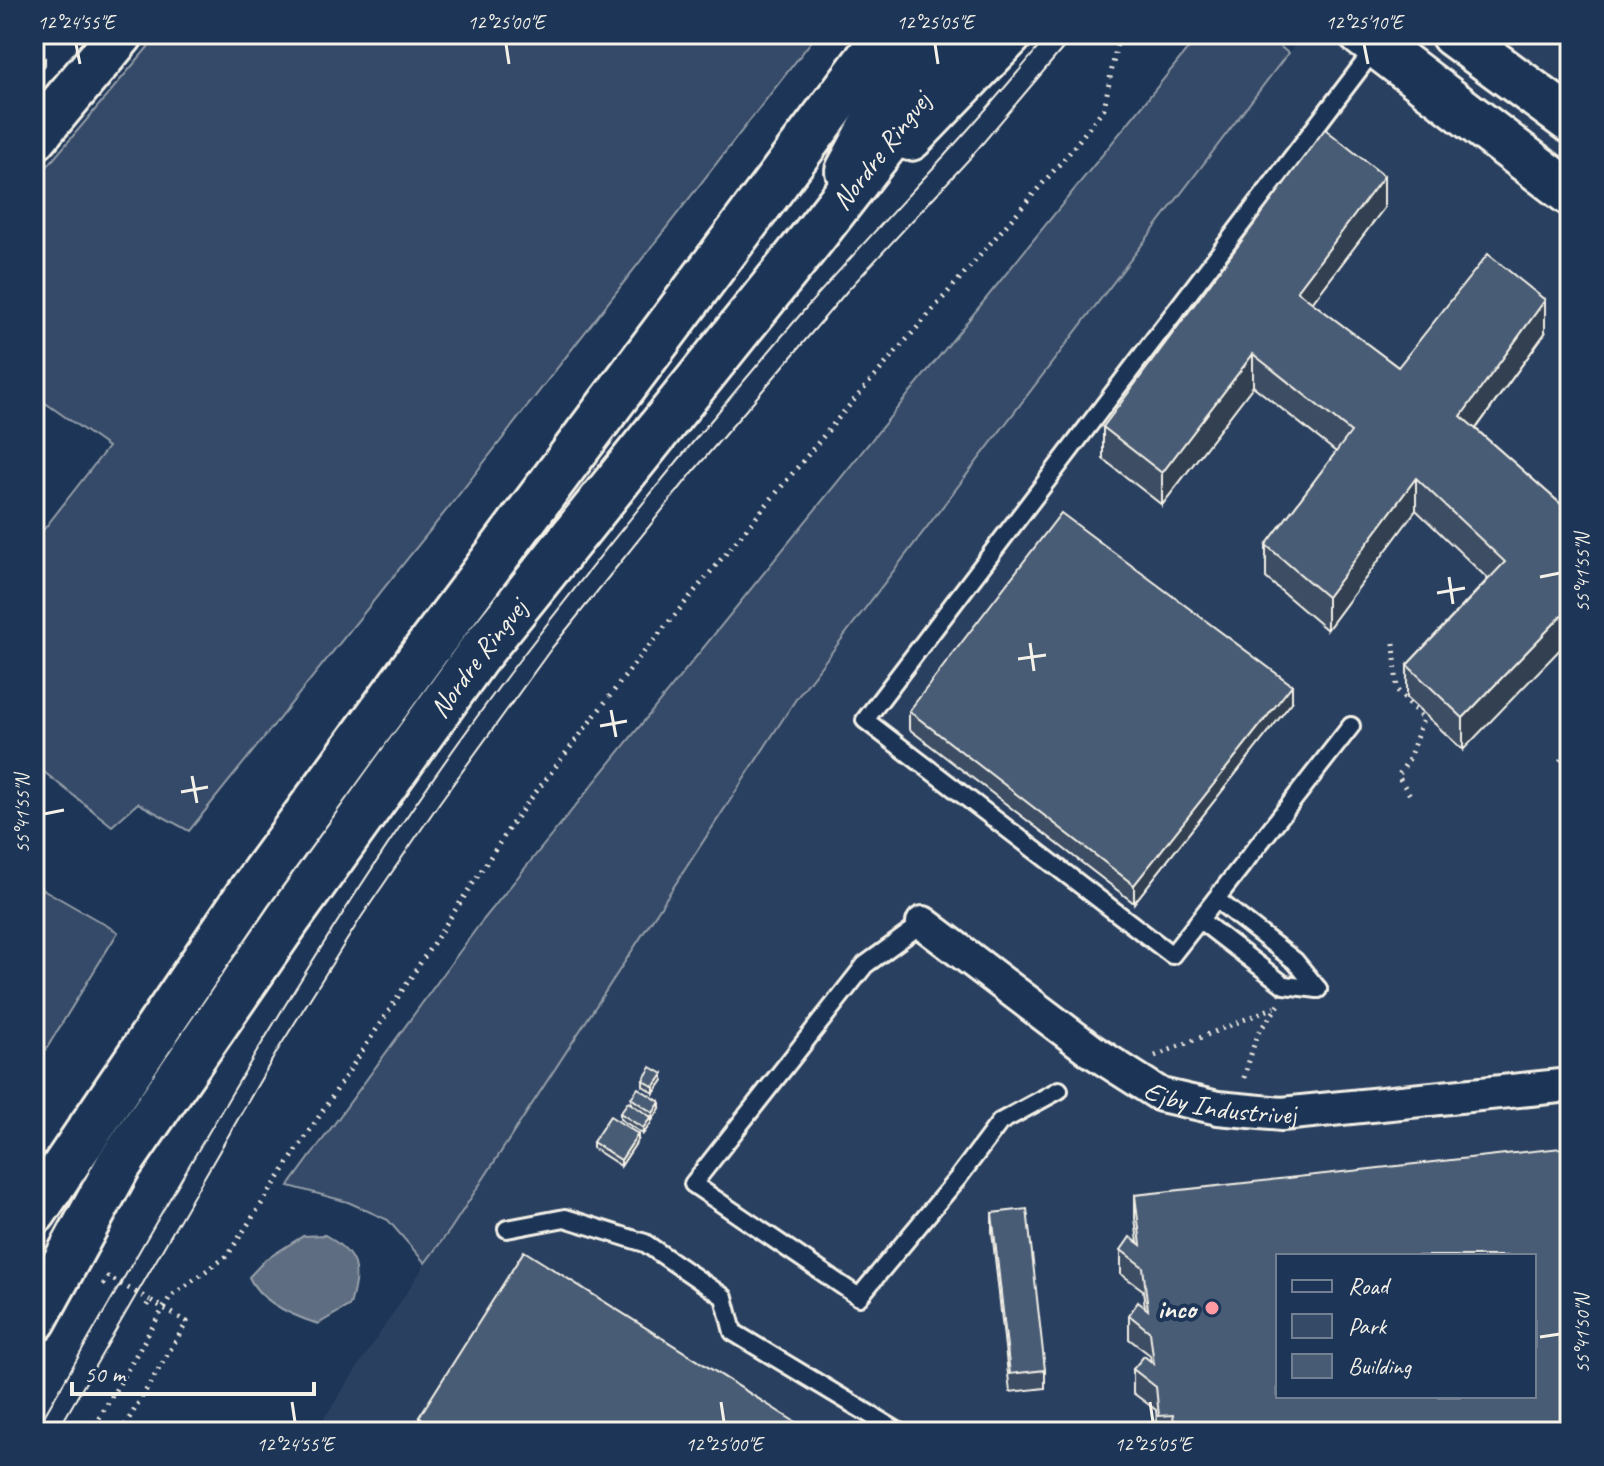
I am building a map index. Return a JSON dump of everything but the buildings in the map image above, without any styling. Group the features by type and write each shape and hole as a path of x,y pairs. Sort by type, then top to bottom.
{"main road":[{"path":"34,138 121,34"},
{"name":"Nordre Ringvej","path":"34,1212 250,892 437,636 887,34"},
{"path":"813,237 881,110 932,34"},
{"name":"Nordre Ringvej","path":"34,1320 118,1166 477,656 813,237 971,34"},
{"path":"813,237 1010,34"},
{"path":"1453,34 1570,120"},
{"path":"1369,40 1570,193"}],"street":[{"name":"Ejby Industrivej","path":"923,923 1092,1051 1161,1095 1235,1110 1282,1114 1570,1085"}],"lane":[{"path":"1351,726 1172,955 865,720 1369,40"},
{"path":"1200,920 1284,985 1318,989 1295,961 1216,899"},
{"path":"923,923 865,965 693,1184 859,1297 958,1178 1000,1122 1059,1090"},
{"path":"507,1229 565,1218 645,1243 724,1297 733,1332 899,1432"}],"path":[{"path":"91,1432 170,1297 227,1256 516,818 639,658 841,415 1070,152 1104,108 1119,34"},
{"path":"1394,643 1397,690 1423,719 1409,759 1398,776 1410,795"},
{"path":"1560,761 1570,748"},
{"path":"1235,1110 1257,1034 1297,987"},
{"path":"1121,1070 1279,1005"},
{"path":"103,1285 108,1277 187,1322 121,1432"},
{"path":"145,1309 150,1300"}],"shaded area":[{"path":"1303,34 1570,34 1570,1432 315,1432 796,699"},
{"path":"325,1235 350,1256 354,1264 355,1282 350,1305 318,1324 269,1301 249,1277 265,1260 303,1236"}],"green space":[{"path":"159,34 817,34 457,497 189,831 138,803 112,826 34,764 34,542 108,447 34,395 34,182"},
{"path":"1200,34 1265,34 1288,53 796,699 450,1230 425,1263 388,1220 348,1202 289,1186 479,925"},
{"path":"34,884 118,932 34,1069"}],"tram line":[{"path":"35,1432 266,1037 326,940 452,751 555,614 697,438 806,308 1049,34"},
{"path":"57,1432 279,1048 362,916 551,649 692,473 848,290 971,157 1075,34"}],"place":[{"name":"inco","path":"1212,1308"}]}
